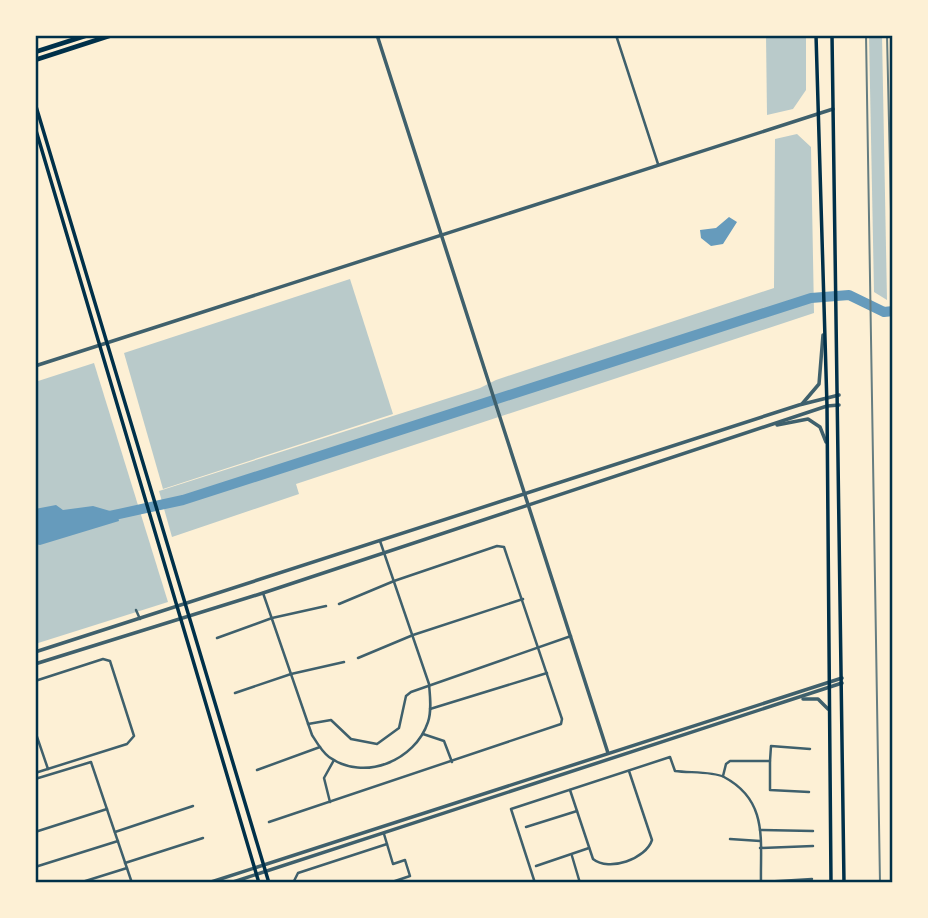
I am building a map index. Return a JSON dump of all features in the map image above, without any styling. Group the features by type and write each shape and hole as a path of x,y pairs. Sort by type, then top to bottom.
{"main road":[{"path":"35,52 88,35"},
{"path":"35,60 112,35"},
{"path":"816,35 816,114 827,397 831,883"},
{"path":"832,35 838,279 844,883"},
{"path":"35,103 269,883"},
{"path":"35,127 259,883"},
{"path":"826,379 832,383 839,379"},
{"path":"827,437 834,431 840,435"}],"street":[{"path":"377,35 608,753"},
{"path":"616,35 659,164"},
{"path":"35,366 833,109"},
{"path":"799,405 812,396 819,384 824,330"},
{"path":"35,652 799,405 839,396"},
{"path":"35,664 263,593 827,406 839,405"},
{"path":"764,427 808,419 820,427 827,445"},
{"path":"263,593 308,724 320,747 334,760 360,768 387,764 412,748 423,734 430,709 429,684 380,541"},
{"path":"269,822 561,724 562,719 504,547 394,581 339,604"},
{"path":"358,658 413,635 523,599"},
{"path":"217,638 272,618 326,606"},
{"path":"136,610 140,619"},
{"path":"308,724 331,720 351,739 377,744 399,728 406,696 429,684 571,636"},
{"path":"35,681 103,659 110,661 134,736 127,744 35,773"},
{"path":"235,693 291,674 344,662"},
{"path":"430,709 547,673"},
{"path":"230,883 801,698 842,678"},
{"path":"208,883 608,753 842,683"},
{"path":"801,698 818,699 828,709"},
{"path":"35,731 48,769"},
{"path":"423,734 444,741 452,762"},
{"path":"808,792 769,790 770,761 771,746 810,749"},
{"path":"257,769 320,747"},
{"path":"535,883 512,809 670,757 675,771 723,776 756,807 760,830 761,882 812,879"},
{"path":"330,802 324,778 334,760"},
{"path":"723,776 726,764 730,761 770,761"},
{"path":"35,779 91,762 132,883"},
{"path":"570,790 593,859 608,864 633,858 650,846 652,840 629,771"},
{"path":"115,832 193,806"},
{"path":"35,832 107,809"},
{"path":"526,827 577,811"},
{"path":"760,830 813,831"},
{"path":"384,834 393,864 405,860 410,876 388,883"},
{"path":"79,883 203,838"},
{"path":"730,839 760,841"},
{"path":"35,867 118,841"},
{"path":"293,883 298,873 387,844"},
{"path":"760,848 813,846"},
{"path":"536,866 589,848"},
{"path":"572,854 580,883"},
{"path":"35,875 37,883"}],"shaded area":[{"path":"766,35 806,35 806,90 793,109 767,115"},
{"path":"869,35 882,35 887,300 874,292"},
{"path":"797,134 811,147 814,313 296,484 299,494 172,537 159,491 480,388 496,380 774,288 775,139"},
{"path":"350,279 393,414 163,489 124,353"},
{"path":"94,363 168,602 35,644 35,382"}],"water":[{"path":"729,217 737,222 723,244 711,246 701,238 700,230 716,228"},
{"path":"56,505 63,510 93,506 117,513 119,521 40,545 35,544 35,509"}],"waterway":[{"path":"105,517 183,500 811,298 849,295 884,312 893,311"}],"railway":[{"path":"866,35 880,883"},
{"path":"887,35 893,299"}]}
